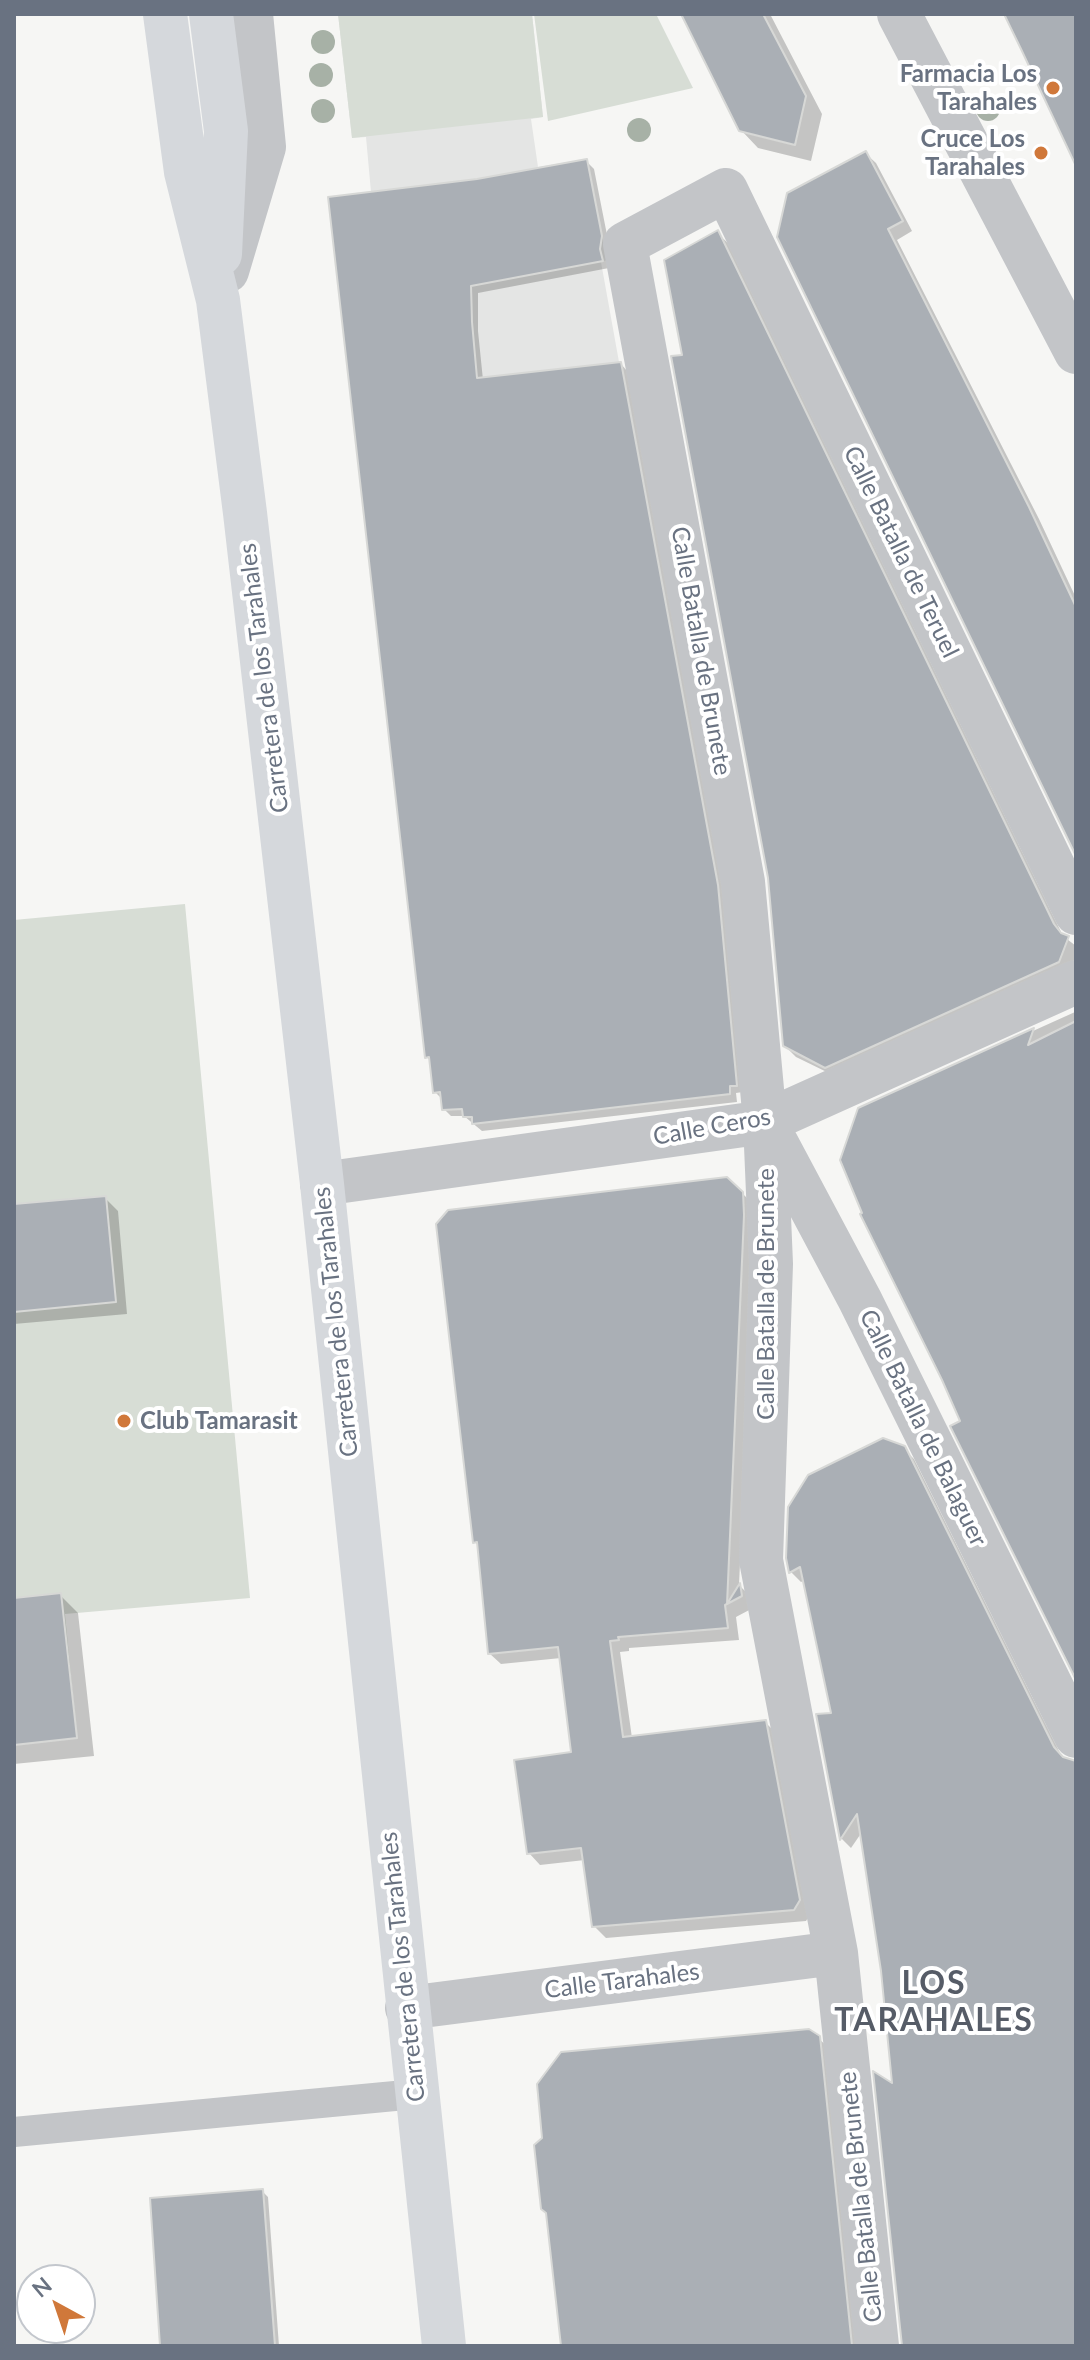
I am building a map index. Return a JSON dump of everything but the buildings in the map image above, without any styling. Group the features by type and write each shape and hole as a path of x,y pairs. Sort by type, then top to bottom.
{"street":[{"path":"165,14 186,172 218,300"},
{"path":"211,14 226,131 218,300"},
{"path":"218,300 264,147 251,14"},
{"path":"899,14 1076,352"},
{"name":"Calle Batalla de Brunete","path":"726,190 625,244 743,882 765,1122 771,1264 761,1560 836,1953 877,2346"},
{"name":"Calle Batalla de Teruel","path":"726,190 1076,913"},
{"name":"Carretera de los Tarahales","path":"218,300 322,1184 444,2346"},
{"name":"Calle Ceros","path":"322,1184 765,1122 1076,982"},
{"name":"Calle Batalla de Balaguer","path":"765,1122 860,1300 1076,1736"},
{"name":"Calle Tarahales","path":"407,2008 836,1953"}],"lane":[{"path":"14,2132 416,2094"}],"shaded area":[{"path":"338,14 532,14 543,117 531,119 538,167 587,159 607,260 601,262 619,362 350,394 328,197 371,192 366,137 352,138"},
{"path":"338,14 532,14 543,117 352,138"},
{"path":"534,14 656,14 693,88 548,121"},
{"name":"Club Tamarasit","path":"185,904 250,1598 65,1614 77,1738 14,1745 14,920"}],"place":[{"name":"Farmacia Los Tarahales","path":"1053,88"},
{"name":"Cruce Los Tarahales","path":"1041,153"},
{"name":"Club Tamarasit","path":"124,1421"}],"district":[{"name":"LOS TARAHALES","path":"934,2002"}]}
